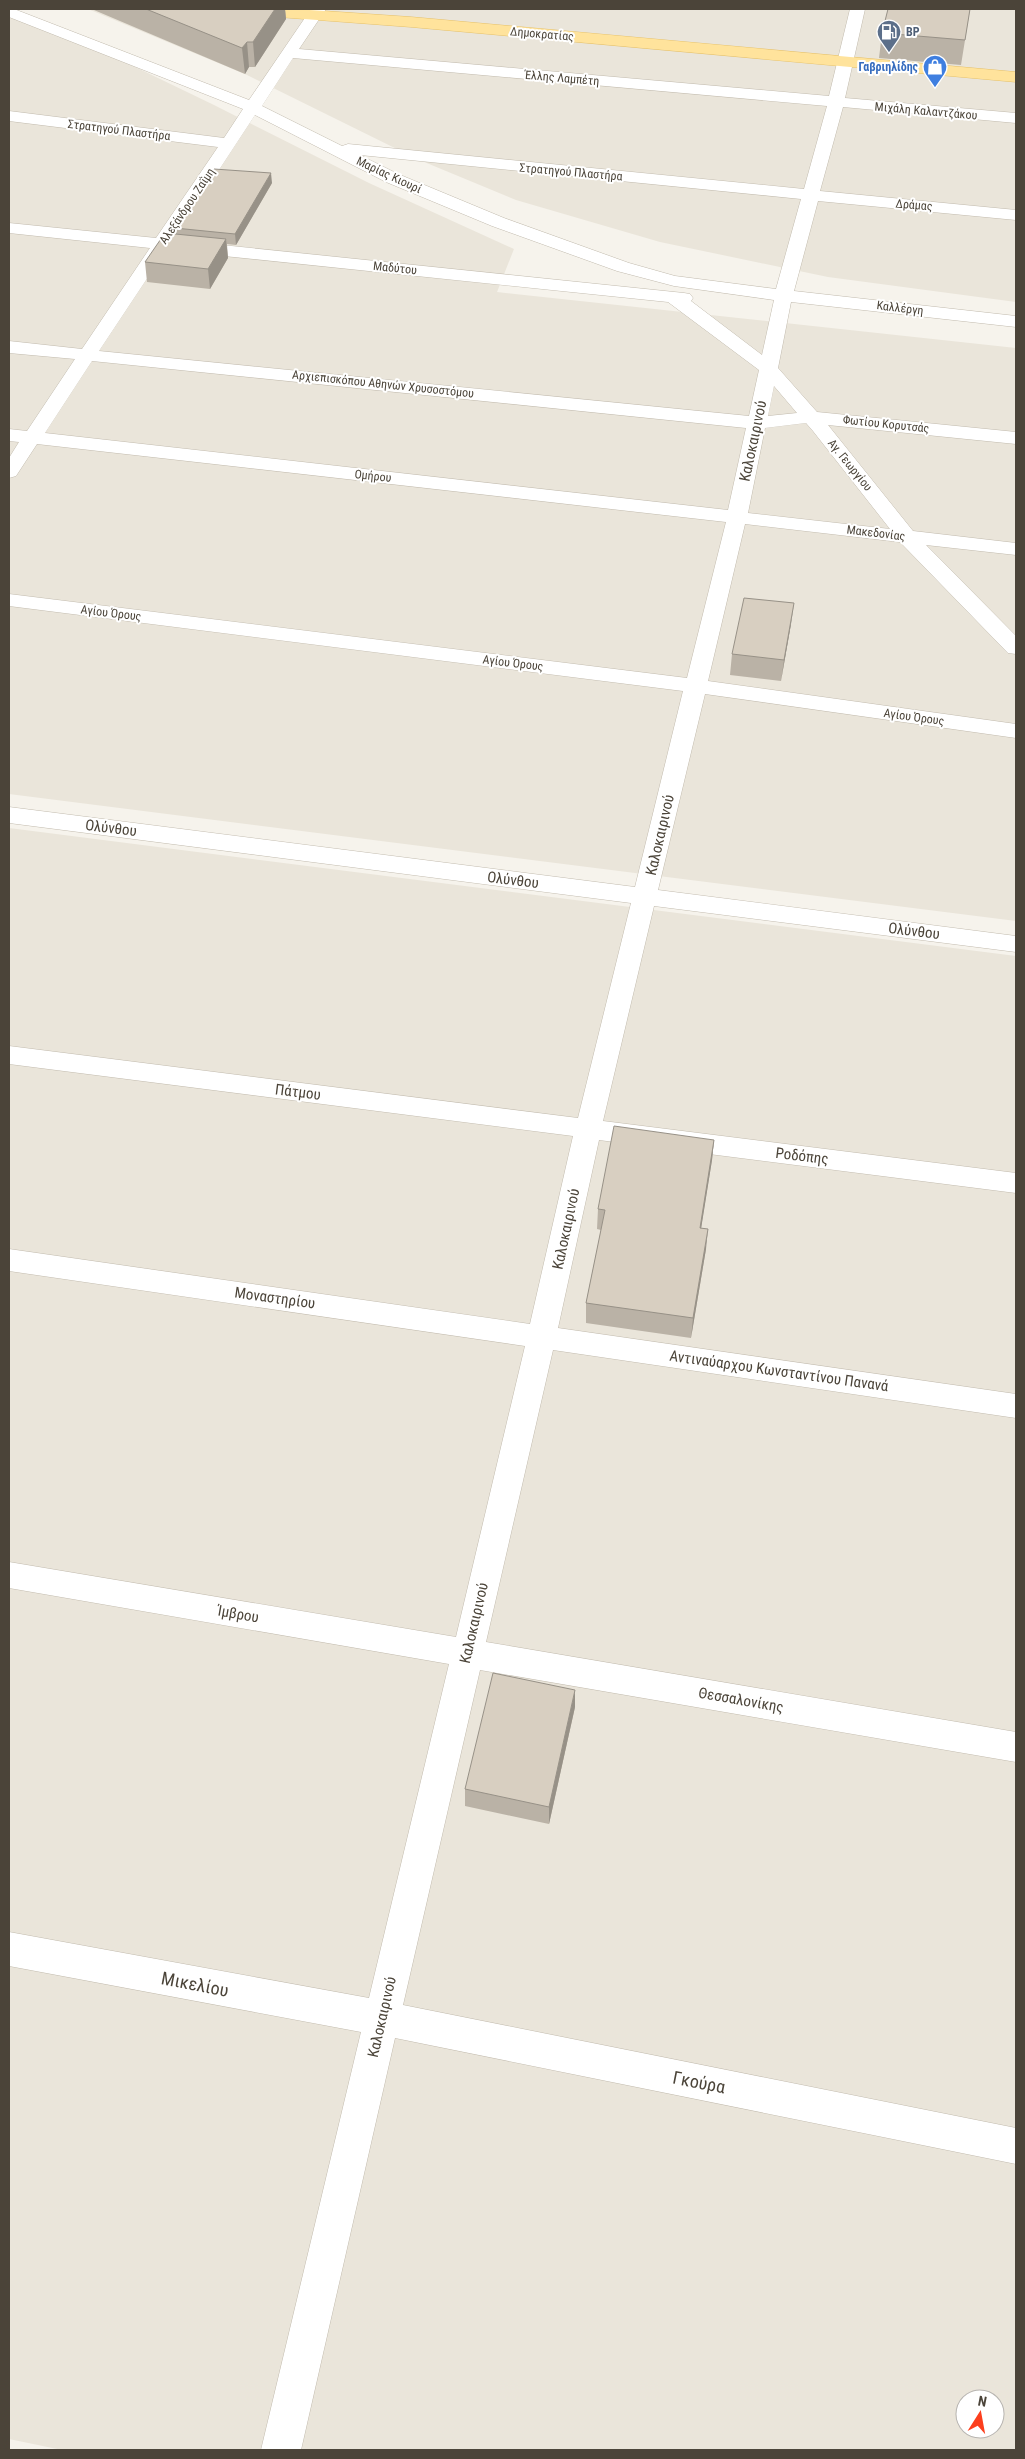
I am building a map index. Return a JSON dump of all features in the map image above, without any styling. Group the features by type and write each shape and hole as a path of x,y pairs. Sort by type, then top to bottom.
{"main road":[{"name":"Δημοκρατίας","path":"238,9 316,11 1016,78"}],"street":[{"name":"Καλοκαιρινού","path":"281,2450 466,1653 542,1336 588,1129 646,896 694,686 736,517 782,302 812,196 858,9"},
{"name":"Αλεξάνδρου Ζαΐμη","path":"9,472 316,11"},
{"name":"Μαρίας Κιουρί","path":"9,12 252,107 392,178 498,222 580,253 674,281 782,302"},
{"name":"Έλλης Λαμπέτη","path":"288,53 836,103"},
{"name":"Μιχάλη Καλαντζάκου","path":"836,103 1016,118"},
{"name":"Στρατηγού Πλαστήρα","path":"9,116 228,143"},
{"name":"Στρατηγού Πλαστήρα","path":"330,148 812,196"},
{"name":"Δράμας","path":"812,196 1016,215"},
{"name":"Μαδύτου","path":"9,228 672,296 782,302"},
{"name":"Αγ. Γεωργίου","path":"672,296 769,369 811,417 907,537 1016,648"},
{"name":"Καλλέργη","path":"782,302 1016,322"},
{"name":"Αρχιεπισκόπου Αθηνών Χρυσοστόμου","path":"9,347 757,423"},
{"name":"Φωτίου Κορυτσάς","path":"757,423 811,417 1016,438"},
{"name":"Ομήρου","path":"9,435 736,517"},
{"name":"Μακεδονίας","path":"736,517 1016,549"},
{"name":"Αγίου Όρους","path":"9,600 694,686 1016,731"},
{"name":"Ολύνθου","path":"9,816 1016,944"},
{"name":"Πάτμου","path":"9,1055 588,1129"},
{"name":"Ροδόπης","path":"588,1129 1016,1183"},
{"name":"Μοναστηρίου","path":"9,1260 542,1336"},
{"name":"Αντιναύαρχου Κωνσταντίνου Πανανά","path":"542,1336 1016,1406"},
{"name":"Ίμβρου","path":"9,1575 466,1653"},
{"name":"Θεσσαλονίκης","path":"466,1653 1016,1747"},
{"name":"Μικελίου","path":"9,1949 382,2018"},
{"name":"Γκούρα","path":"382,2018 1016,2146"}],"shaded area":[{"path":"9,9 15,9 214,105 369,183 514,249 497,292 1016,348 1016,921 9,794"},
{"path":"88,9 1016,9 1016,302 828,277 660,242 516,200 417,159 247,75"},
{"path":"9,828 1016,956 1016,2450 62,2450 9,2439"}],"building":[{"path":"146,9 275,9 253,42 247,42 242,48"},
{"path":"888,9 970,9 965,40 882,33"},
{"path":"214,169 271,173 235,234 175,228"},
{"path":"165,233 226,239 208,269 145,262"},
{"path":"744,598 794,603 784,660 732,654"},
{"path":"614,1126 714,1140 700,1228 708,1229 693,1318 586,1303 605,1210 598,1209"},
{"path":"493,1673 575,1690 549,1807 465,1789"}],"place":[{"name":"BP","path":"889,53"},
{"name":"Γαβριηλίδης","path":"935,88"}]}
